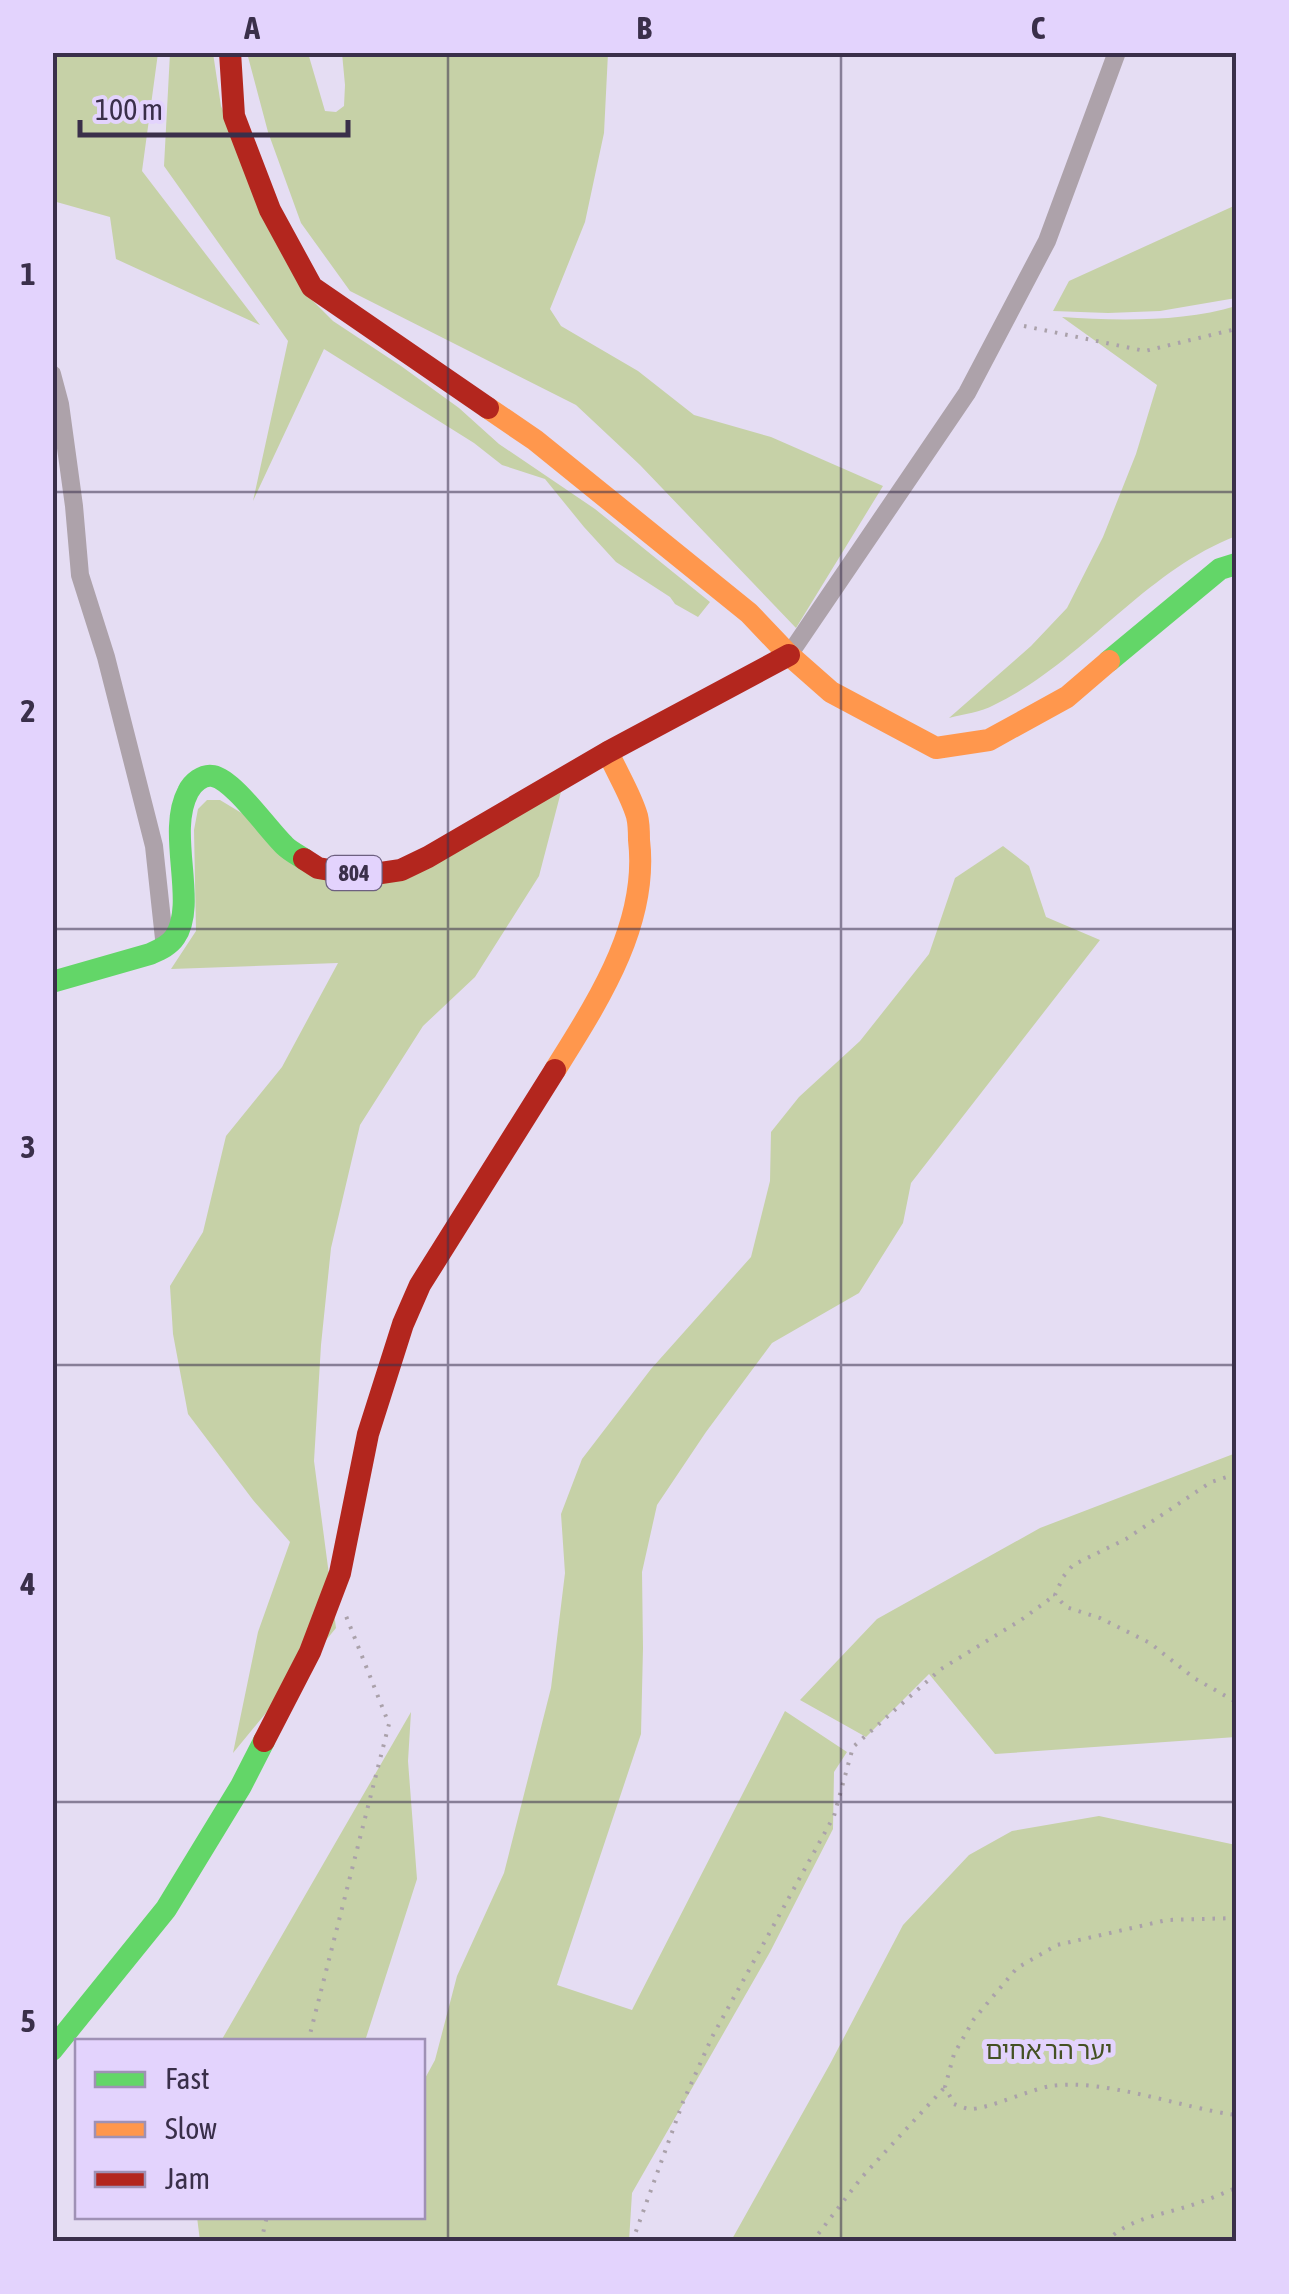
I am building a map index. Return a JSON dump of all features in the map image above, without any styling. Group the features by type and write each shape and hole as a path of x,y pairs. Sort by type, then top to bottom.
{"main road":[{"path":"230,52 234,116 270,210 312,287 535,440 749,613 831,692 936,748 989,740 1067,697 1220,569 1236,564"},
{"name":"804","path":"165,948 176,938 184,910 179,816 188,791 204,777 222,778 286,848 318,868 347,873 401,870 789,654"},
{"path":"52,2050 166,1909 242,1786 310,1652 340,1573 368,1434 402,1324 420,1286 591,1013 631,928 641,854 637,817 608,752"},
{"path":"52,982 165,948"}],"street":[{"path":"789,654 967,393 1047,240 1117,52"},
{"path":"52,374 60,404 80,575 106,657 154,846 165,948"}],"path":[{"path":"1004,322 1145,352 1236,329"},
{"path":"634,2242 683,2102 712,2037 834,1816 853,1747 941,1668 1022,1620 1055,1595 1074,1564 1126,1539 1211,1482 1236,1478"},
{"path":"309,2039 389,1724 334,1589"},
{"path":"1055,1595 1066,1606 1150,1642 1194,1678 1236,1702"},
{"path":"812,2242 862,2176 944,2087 954,2054 974,2020 1017,1968 1057,1945 1168,1920 1236,1918"},
{"path":"944,2087 954,2104 971,2110 1051,2086 1073,2085 1236,2115"},
{"path":"1106,2242 1114,2232 1151,2215 1236,2188"}],"green space":[{"path":"52,53 158,53 142,171 260,325 116,259 110,217 53,201"},
{"path":"170,53 213,53 221,106 302,290 333,321 459,408 499,444 595,509 710,602 698,617 616,562 545,479 502,465 474,443 324,349 253,501 288,341 164,166"},
{"path":"247,53 308,53 325,111 336,112 344,106 342,53 608,53 604,133 585,222 550,309 561,326 638,371 694,415 771,437 883,486 796,628 640,465 576,405 350,291 301,223 268,132"},
{"path":"1236,205 1236,298 1160,311 1053,311 1069,281"},
{"path":"1236,306 1236,536 1171,572 1026,687 989,707 949,718 1031,646 1067,608 1103,537 1136,454 1157,385 1062,317 1150,319"},
{"path":"562,788 539,876 475,977 423,1026 360,1125 331,1248 314,1461 336,1628 233,1753 258,1632 290,1542 188,1414 173,1334 170,1286 203,1232 226,1136 282,1067 338,963 171,969 196,931 194,830 198,809 207,800 220,800 355,882"},
{"path":"1003,846 1029,866 1046,917 1100,940 911,1183 903,1223 859,1293 772,1343 657,1505 642,1572 641,1734 557,1985 632,2010 785,1711 847,1752 834,1772 833,1829 770,1952 632,2193 629,2241 200,2241 197,2219 425,2219 425,2078 435,2060 457,1976 504,1873 551,1688 565,1573 561,1514 582,1459 651,1369 751,1257 770,1181 771,1132 799,1097 860,1041 929,954 955,878"},
{"path":"1236,1453 1236,1737 995,1754 929,1674 866,1737 800,1700 877,1619 1040,1528"},
{"path":"411,1712 408,1761 417,1879 366,2039 222,2039"},
{"name":"יער הר אחים","path":"1099,1816 1236,1845 1236,2241 731,2241 903,1925 969,1855 1012,1831"}],"traffic: fast":[{"path":"1109,661 1220,569 1236,564"},
{"path":"52,982 150,954 175,937 184,906 182,809 190,789 202,778 213,776 231,786 285,846 304,859"},
{"path":"52,2050 166,1909 264,1741"}],"traffic: slow":[{"path":"488,408 535,440 749,613 831,692 936,748 989,740 1067,697 1109,661"},
{"path":"555,1070 617,961 636,902 640,871 638,819 608,752"}],"traffic: jam":[{"path":"230,52 234,116 270,210 312,287 488,408"},
{"path":"304,859 318,868 347,873 401,870 789,655"},
{"path":"264,1741 310,1652 340,1573 368,1434 403,1324 420,1285 555,1070"}]}
